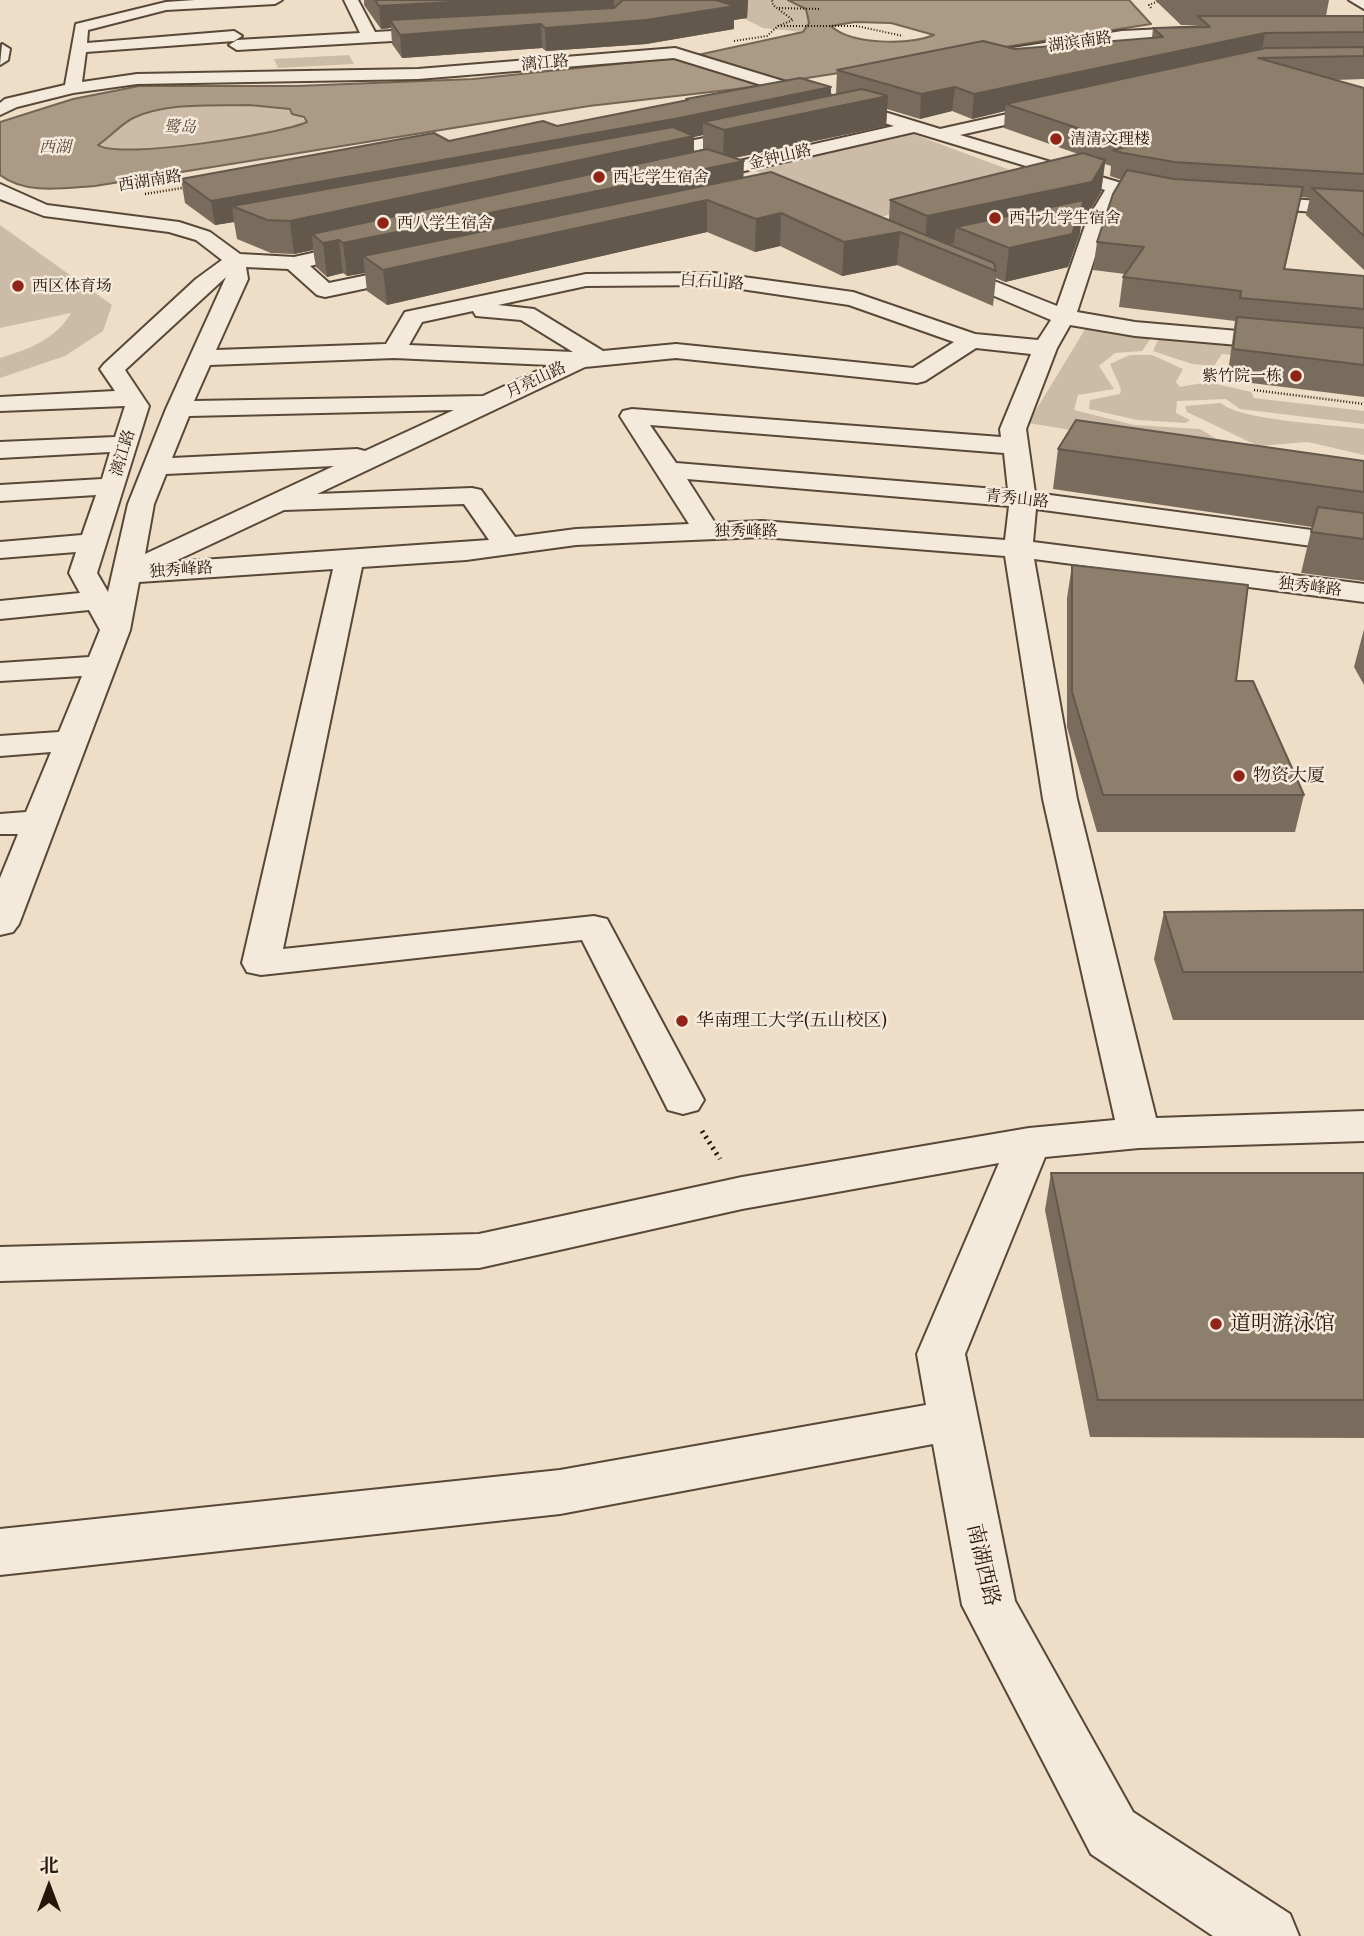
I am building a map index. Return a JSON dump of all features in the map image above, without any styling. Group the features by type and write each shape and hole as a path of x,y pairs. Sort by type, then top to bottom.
{"street":[{"path":"235,41 275,0"},
{"path":"351,0 370,37"},
{"path":"1356,0 1364,5"},
{"path":"73,88 80,27 166,6 235,41"},
{"path":"78,48 465,32"},
{"name":"湖滨南路","path":"967,60 1084,40 1163,32 1219,32"},
{"name":"漓江路","path":"0,110 11,103 73,88 137,79 235,41 418,74 679,54 799,91"},
{"path":"799,91 837,84"},
{"path":"799,91 1116,187 1177,197"},
{"path":"939,134 1074,105"},
{"path":"820,119 860,111"},
{"path":"754,184 668,151 780,127"},
{"name":"金钟山路","path":"669,182 914,127"},
{"path":"1038,186 1077,176"},
{"path":"1116,187 1084,223 1064,317 1045,348 1013,429 1023,499 1018,549 1059,799 1139,1133"},
{"path":"0,190 9,197 44,210 172,226 203,236 235,260 294,263 388,242"},
{"path":"1225,201 1364,211"},
{"path":"203,236 230,231"},
{"path":"962,250 935,260 1064,317 1135,329 1364,349"},
{"path":"0,924 115,630 141,504 178,409 237,279 235,260"},
{"path":"132,398 112,369 204,284 235,260"},
{"path":"294,263 324,290 434,267"},
{"name":"白石山路","path":"394,351 413,317 586,280 714,279 853,299 972,341 1045,348"},
{"path":"479,303 480,311 526,314 589,359"},
{"name":"月亮山路","path":"127,574 491,402 589,359 677,351 917,376 972,341"},
{"path":"202,358 394,351 589,359"},
{"path":"0,404 132,398"},
{"name":"漓江路","path":"115,630 83,573 137,406 132,398"},
{"path":"178,409 491,402"},
{"path":"707,531 632,416 1017,446"},
{"path":"0,450 126,444"},
{"path":"156,467 376,456"},
{"name":"青秀山路","path":"667,470 1023,499 1364,545"},
{"path":"0,493 113,486"},
{"path":"274,504 472,496 507,546"},
{"name":"独秀峰路","path":"127,574 467,552 576,537 762,529 1018,549 1364,593"},
{"path":"0,550 93,542"},
{"path":"350,559 261,963 594,927 683,1100"},
{"path":"0,610 98,600"},
{"path":"0,672 101,665"},
{"path":"0,746 72,741"},
{"path":"0,824 40,822"},
{"path":"4,1262 479,1251 741,1194 1029,1143 1139,1133 1364,1126"},
{"name":"南湖西路","path":"1029,1143 941,1354 989,1605 1112,1833 1268,1936"},
{"path":"0,1552 560,1492 953,1420"}],"path":[{"path":"731,42 767,36 778,26 793,20 773,5 772,0"},
{"path":"778,8 821,9"},
{"path":"778,26 888,30 903,36"},
{"name":"西湖南路","path":"137,195 191,187"},
{"path":"1254,390 1364,404"},
{"path":"683,1100 741,1194"}],"green space":[{"path":"707,0 788,0 806,8 809,24 803,32 763,28"},
{"path":"349,55 354,64 278,68 274,59"},
{"name":"鹭岛","path":"249,105 290,109 307,122 266,133 200,144 135,149 112,149 98,145 133,118 161,109"},
{"path":"905,131 1037,180 871,219 744,166"},
{"path":"0,225 112,305 103,331 65,356 0,378 0,358 31,347 49,337 71,313 0,328"},
{"path":"1087,326 1364,358 1364,368 1222,354 1214,366 1192,364 1153,351 1158,340 1151,338 1142,351 1115,353 1099,366 1114,389 1078,395 1074,410 1134,425 1200,429 1235,450 1206,452 1028,423"},
{"path":"1130,355 1152,355 1183,369 1176,382 1180,387 1208,382 1251,392 1254,398 1364,411 1364,424 1240,409 1226,399 1177,401 1176,413 1190,420 1186,423 1137,420 1089,409 1090,400 1120,394 1121,389 1110,364"},
{"path":"1221,403 1246,414 1266,418 1364,429 1364,455 1308,442 1258,446 1187,412 1185,406"}],"water":[{"name":"西湖","path":"788,0 1129,0 1151,24 737,89 589,106 95,186 33,188 0,175 0,122 73,99 139,86 297,86 473,79 693,56 803,32 809,23 806,9","holes":["855,22 891,23 934,35 896,42 866,40 852,37 831,26","249,105 290,109 292,114 304,117 307,122 266,133 201,144 136,149 112,149 98,145 133,118 161,109"]}],"building":[{"path":"375,0 488,0 379,6"},
{"path":"623,0 716,0 735,6 646,20 545,28 541,24 400,35 390,20 614,8"},
{"path":"1198,16 1364,16 1364,32 1265,33 974,94 955,87 921,94 837,70 983,41 1015,49 1163,37 1153,28 1210,27"},
{"path":"1364,47 1364,56 1258,58 1364,88 1364,174 1174,162 1123,153 1113,150 1131,146 1006,104 1266,48"},
{"path":"800,78 831,87 674,119 211,201 181,179 434,133 449,141 543,121 557,126"},
{"path":"862,89 888,96 724,130 703,122"},
{"path":"673,127 694,136 290,221 267,220 232,206"},
{"path":"707,149 744,161 343,243 339,240 323,243 312,234"},
{"path":"1083,153 1105,160 1092,182 927,216 890,200"},
{"path":"1127,170 1174,179 1303,187 1284,269 1364,276 1364,309 1240,298 1241,291 1123,277 1144,247 1097,242 1113,194"},
{"path":"771,172 994,263 996,271 900,232 844,242 781,213 756,219 707,200 383,270 363,256"},
{"path":"1312,188 1364,191 1364,236"},
{"path":"1084,200 1072,234 1009,248 956,227"},
{"path":"1237,317 1364,328 1364,365 1233,349"},
{"path":"1076,420 1364,461 1364,492 1058,449"},
{"path":"1318,507 1364,513 1364,539 1311,532"},
{"path":"1072,565 1248,585 1236,681 1253,681 1304,795 1103,795 1072,692"},
{"path":"1364,910 1364,972 1183,972 1164,912"},
{"name":"道明游泳馆","path":"1051,1173 1364,1173 1364,1400 1098,1400"}],"place":[{"name":"清清文理楼","path":"1056,139"},
{"name":"西七学生宿舍","path":"599,177"},
{"name":"西十九学生宿舍","path":"995,218"},
{"name":"西八学生宿舍","path":"383,223"},
{"name":"西区体育场","path":"18,286"},
{"name":"紫竹院一栋","path":"1296,376"},
{"name":"物资大厦","path":"1239,776"},
{"name":"华南理工大学(五山校区)","path":"682,1021"},
{"name":"道明游泳馆","path":"1216,1324"}]}
